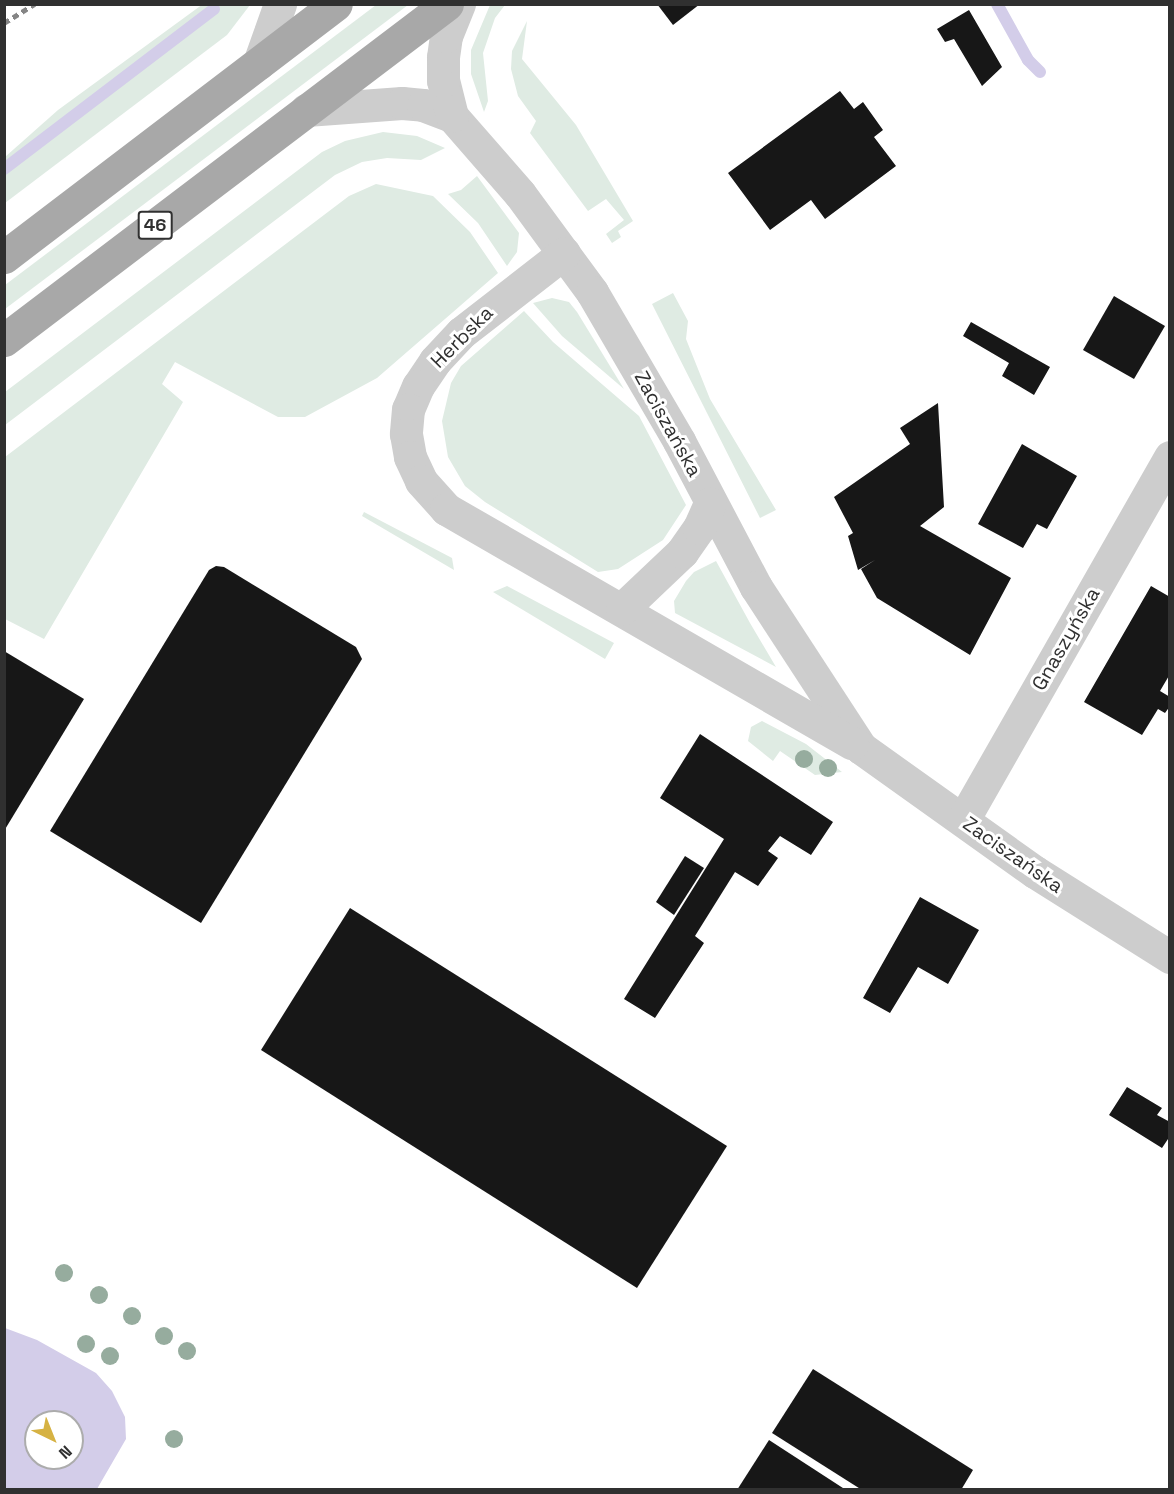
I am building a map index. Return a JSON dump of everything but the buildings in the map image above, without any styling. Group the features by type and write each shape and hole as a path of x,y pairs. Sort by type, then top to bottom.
{"main road":[{"path":"4,256 336,4"},
{"name":"46","path":"4,340 447,4"}],"street":[{"path":"259,63 280,4"},
{"name":"Zaciszańska","path":"452,116 443,81 443,57 446,36 459,4"},
{"name":"Zaciszańska","path":"306,110 402,103 423,105 452,116 498,167 564,253 618,334 756,587 861,748"},
{"name":"Herbska","path":"446,509 421,481 410,457 408,409 418,386 461,333 564,253"},
{"name":"Gnaszyńska","path":"963,820 1170,457"},
{"path":"622,609 682,552 699,528 710,503"},
{"name":"Zaciszańska","path":"446,509 861,748 1035,872 1170,957"}],"shaded area":[{"path":"203,4 250,5 227,35 5,203 5,157 58,110"},
{"path":"376,5 408,5 5,309 5,285"},
{"path":"490,5 505,5 495,18 483,53 488,101 484,112 471,74 471,50"},
{"path":"527,21 522,59 576,125 633,221 618,231 621,237 612,243 606,234 624,220 606,199 588,211 530,133 536,121 518,96 511,69 512,51"},
{"path":"383,132 417,136 445,148 421,160 387,158 362,162 335,175 5,425 5,392 322,152 345,141"},
{"path":"477,176 519,233 517,252 507,266 478,223 448,194 461,190"},
{"path":"376,184 433,196 470,232 498,273 377,378 305,417 278,417 175,362 162,384 183,402 44,639 5,619 5,457 349,196"},
{"path":"673,293 688,321 686,339 710,399 776,510 760,518 652,304"},
{"path":"552,298 569,302 577,312 624,389 562,336 533,303"},
{"path":"524,311 553,342 639,416 686,505 663,540 618,569 598,572 485,502 465,486 448,457 442,421 451,383 461,366"},
{"path":"364,512 452,558 454,570 362,516"},
{"path":"716,561 776,667 675,613 674,601 686,581 694,572"},
{"path":"507,586 614,643 605,659 493,592"},
{"path":"762,721 806,744 842,772 815,775 780,751 773,761 748,741 751,727"},
{"path":"5,1328 37,1340 96,1373 112,1391 125,1417 126,1439 97,1489 5,1489"}],"waterway":[{"path":"997,4 1028,60 1040,72"},
{"path":"4,169 214,9"}],"railway":[{"path":"4,23 35,4"}]}
